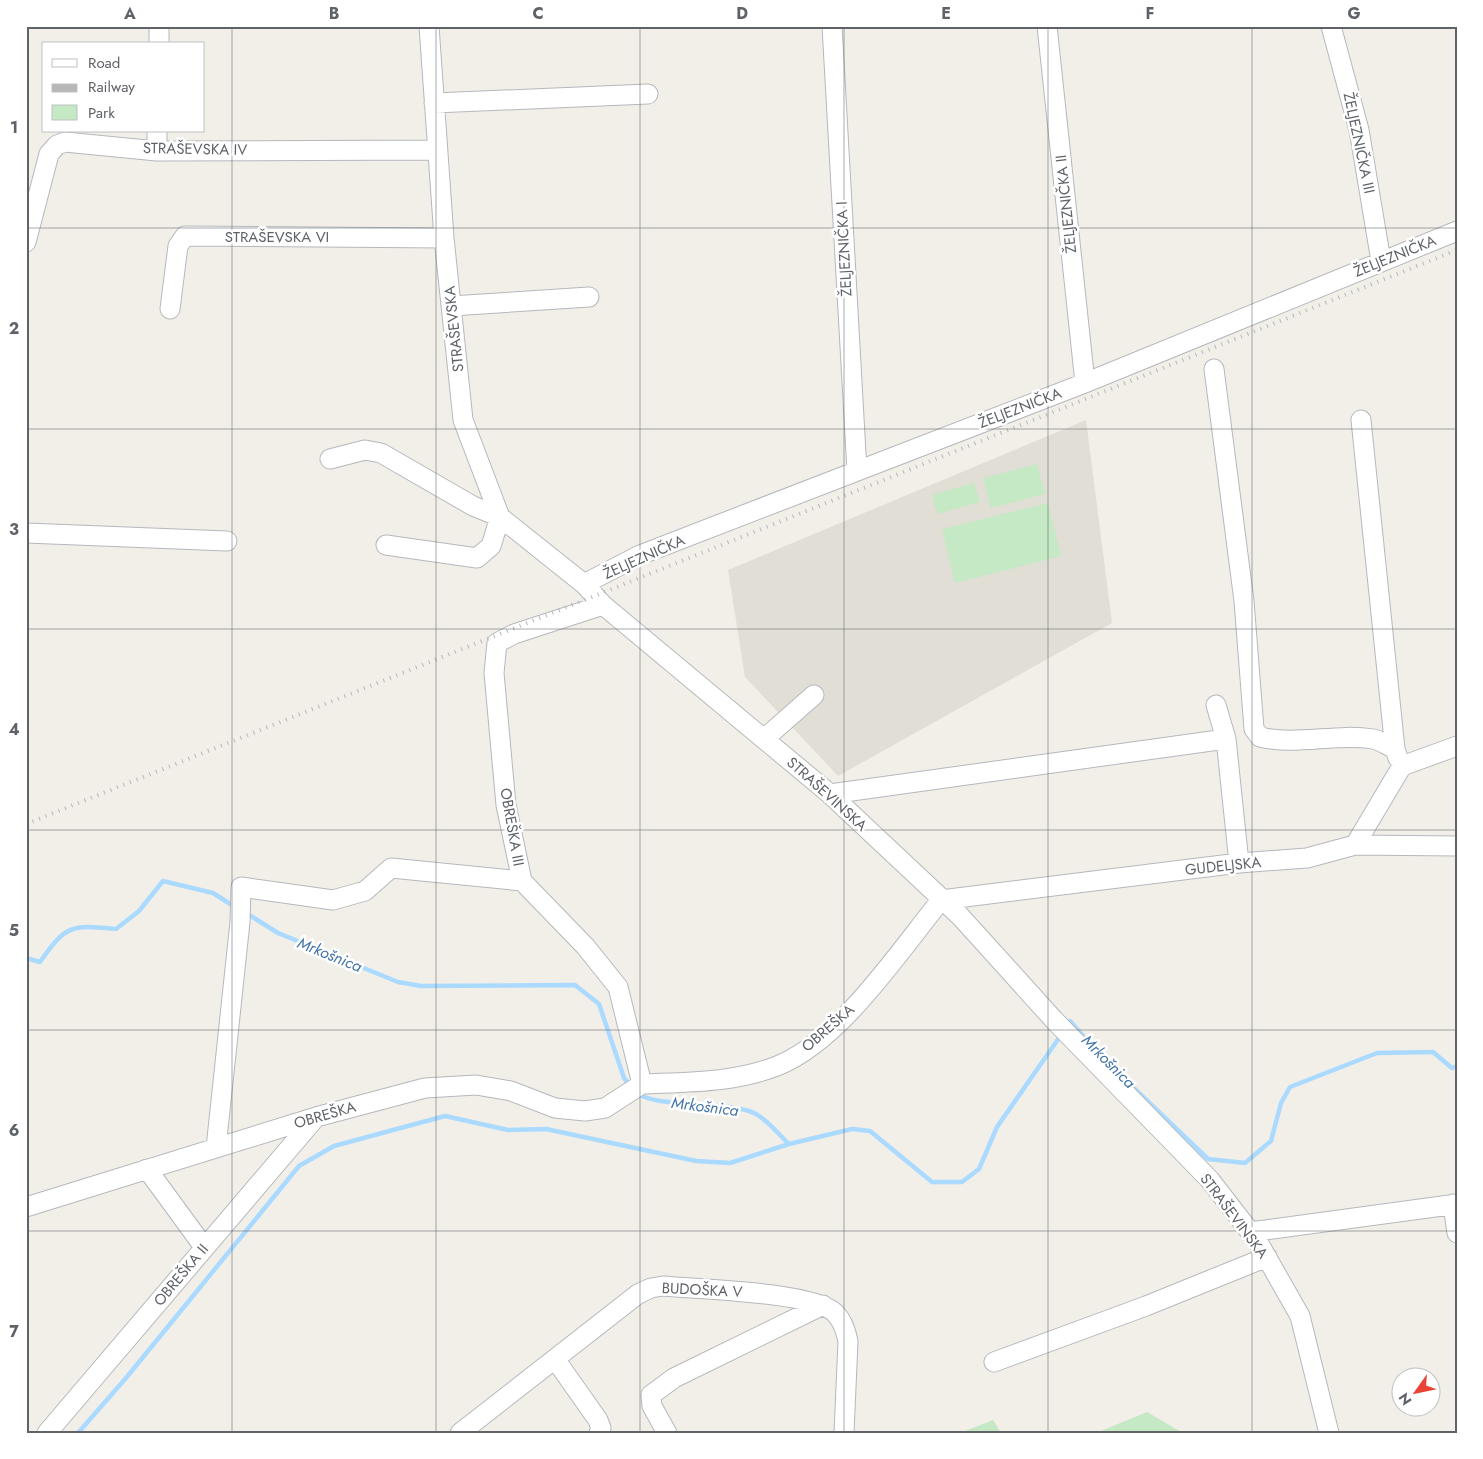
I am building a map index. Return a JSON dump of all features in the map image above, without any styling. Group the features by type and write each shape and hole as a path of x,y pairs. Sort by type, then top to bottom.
{"street":[{"path":"159,26 159,42"},
{"name":"STRAŠEVSKA","path":"429,26 444,238 463,420 500,517"},
{"name":"ŽELJEZNIČKA I","path":"832,26 857,471"},
{"name":"ŽELJEZNIČKA II","path":"1047,26 1085,383"},
{"name":"ŽELJEZNIČKA III","path":"1331,26 1359,130 1381,260"},
{"path":"434,103 648,94"},
{"path":"157,132 157,151"},
{"name":"STRAŠEVSKA IV","path":"26,242 50,154 57,145 65,142 157,151 437,150"},
{"name":"ŽELJEZNIČKA","path":"584,584 640,555 1085,383 1381,260 1457,231"},
{"name":"STRAŠEVSKA VI","path":"170,309 178,246 185,236 444,238"},
{"path":"451,306 589,297"},
{"path":"1214,369 1244,601 1254,730 1260,737 1271,740 1331,737 1375,739 1398,757 1457,746"},
{"path":"1355,845 1398,757 1361,420"},
{"path":"330,459 365,450 381,453 473,506 500,517 584,584"},
{"path":"386,545 477,558 491,546 500,517"},
{"path":"26,533 227,541"},
{"name":"STRAŠEVINSKA","path":"584,584 603,605 830,794 940,900 960,916 1054,1020 1210,1180 1267,1257 1300,1316 1329,1433"},
{"name":"OBREŠKA III","path":"603,605 514,634 497,643 494,673 506,805 522,881 585,946 618,987 642,1084"},
{"path":"764,739 814,695"},
{"path":"1216,705 1226,739 1239,863"},
{"path":"830,794 1226,739"},
{"name":"GUDELJSKA","path":"940,900 1239,863 1307,858 1355,845 1457,846"},
{"path":"216,1148 240,922 241,888 334,900 365,890 391,868 522,881"},
{"name":"OBREŠKA","path":"26,1207 316,1117 434,1088 476,1085 511,1091 555,1108 585,1112 605,1108 642,1084 722,1080 777,1066 812,1046 848,1014 940,900"},
{"name":"OBREŠKA II","path":"47,1433 316,1117"},
{"path":"147,1168 204,1247"},
{"path":"1250,1232 1455,1204 1457,1233"},
{"path":"994,1362 1146,1306 1267,1257"},
{"name":"BUDOŠKA V","path":"460,1433 638,1294 651,1288 663,1286 770,1294 823,1305"},
{"path":"667,1433 652,1406 651,1395 674,1378 823,1305 836,1314 845,1328 848,1341 844,1433"},
{"path":"555,1360 598,1420 601,1428 599,1433"}],"shaded area":[{"path":"1086,420 1112,623 838,776 745,677 728,570"}],"green space":[{"path":"1037,464 1045,494 991,508 983,478"},
{"path":"974,483 980,502 937,514 932,495"},
{"path":"1048,503 1061,556 955,583 942,529"},
{"path":"1147,1412 1183,1433 1096,1433"},
{"path":"993,1420 1001,1433 960,1433"}],"waterway":[{"name":"Mrkošnica","path":"26,958 40,962 57,940 71,930 89,927 116,929 139,911 163,881 213,893 235,907"},
{"name":"Mrkošnica","path":"246,913 278,933 398,982 421,986 575,985 599,1004 624,1078 631,1087"},
{"name":"Mrkošnica","path":"1067,1026 1070,1021 1091,1045"},
{"name":"Mrkošnica","path":"636,1092 658,1101 727,1107 754,1113 768,1123 789,1144 852,1129 870,1131 932,1182 962,1182 979,1169 997,1127 1061,1035"},
{"name":"Mrkošnica","path":"1117,1072 1208,1159 1245,1163 1271,1141 1281,1103 1290,1087 1377,1053 1433,1052 1452,1068 1457,1066"},
{"path":"78,1433 126,1378 299,1166 334,1146 445,1116 508,1130 546,1129 696,1161 730,1163 789,1144"}],"railway":[{"path":"26,824 1457,250"}]}
